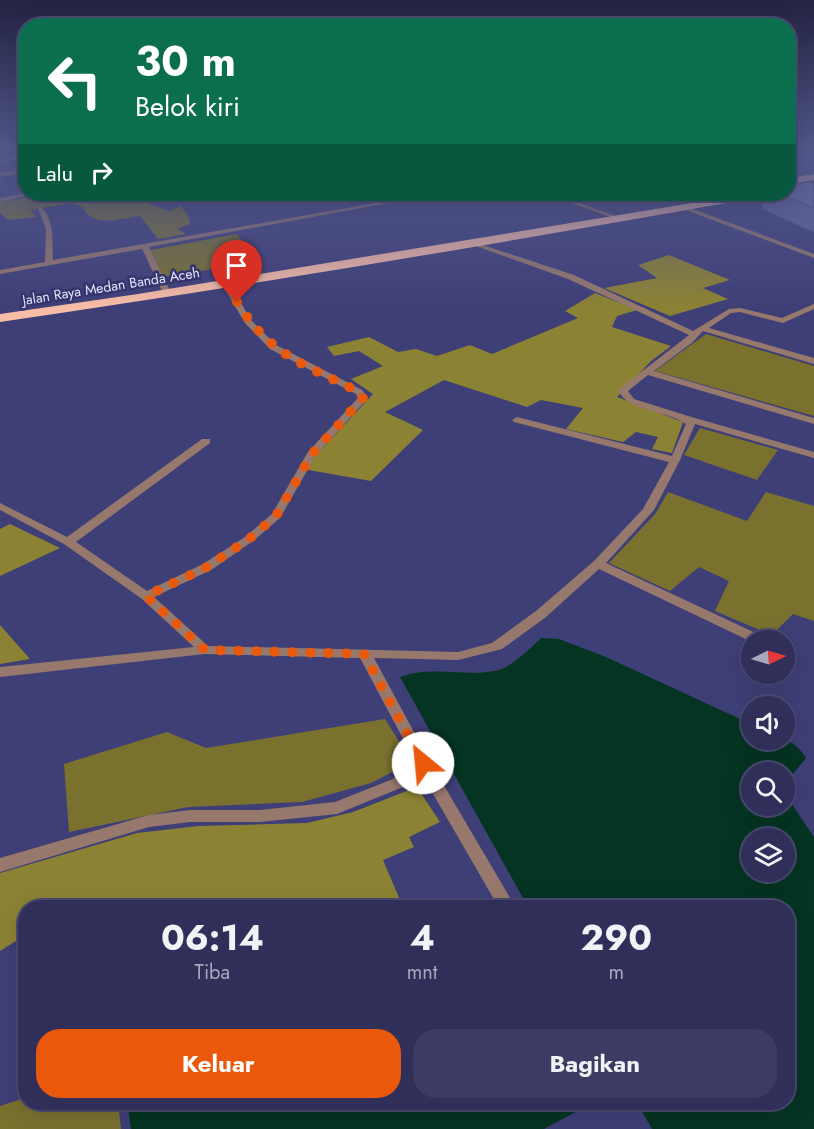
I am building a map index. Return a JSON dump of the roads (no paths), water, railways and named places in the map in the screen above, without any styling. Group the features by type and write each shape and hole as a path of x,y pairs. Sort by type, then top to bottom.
{"highway":[{"name":"Jalan Raya Medan Banda Aceh","path":"0,307 665,203"},
{"name":"Jalan Raya Medan Banda Aceh","path":"0,318 167,293 713,203"}],"street":[{"path":"0,272 371,203"},
{"path":"575,203 621,219"},
{"path":"40,208 49,229 49,263"},
{"path":"685,208 814,256"},
{"path":"472,243 571,277 699,331 814,361"},
{"path":"144,245 167,293"},
{"path":"146,596 207,567 249,539 276,516 312,454 363,398 359,392 273,347 248,321 225,283"},
{"path":"814,306 783,321 740,310 729,311 699,331 623,390 631,401 687,420 814,455"},
{"path":"646,372 814,421"},
{"path":"516,420 675,460"},
{"path":"0,672 205,650 458,656 497,646 542,614 598,564 648,510 675,460 691,423 687,420"},
{"path":"68,542 206,441"},
{"path":"0,506 68,542 146,596 205,650"},
{"path":"598,564 741,632"},
{"path":"364,654 423,763 503,900"},
{"path":"0,865 149,821 190,816 260,816 337,808 398,783 423,763"}]}
